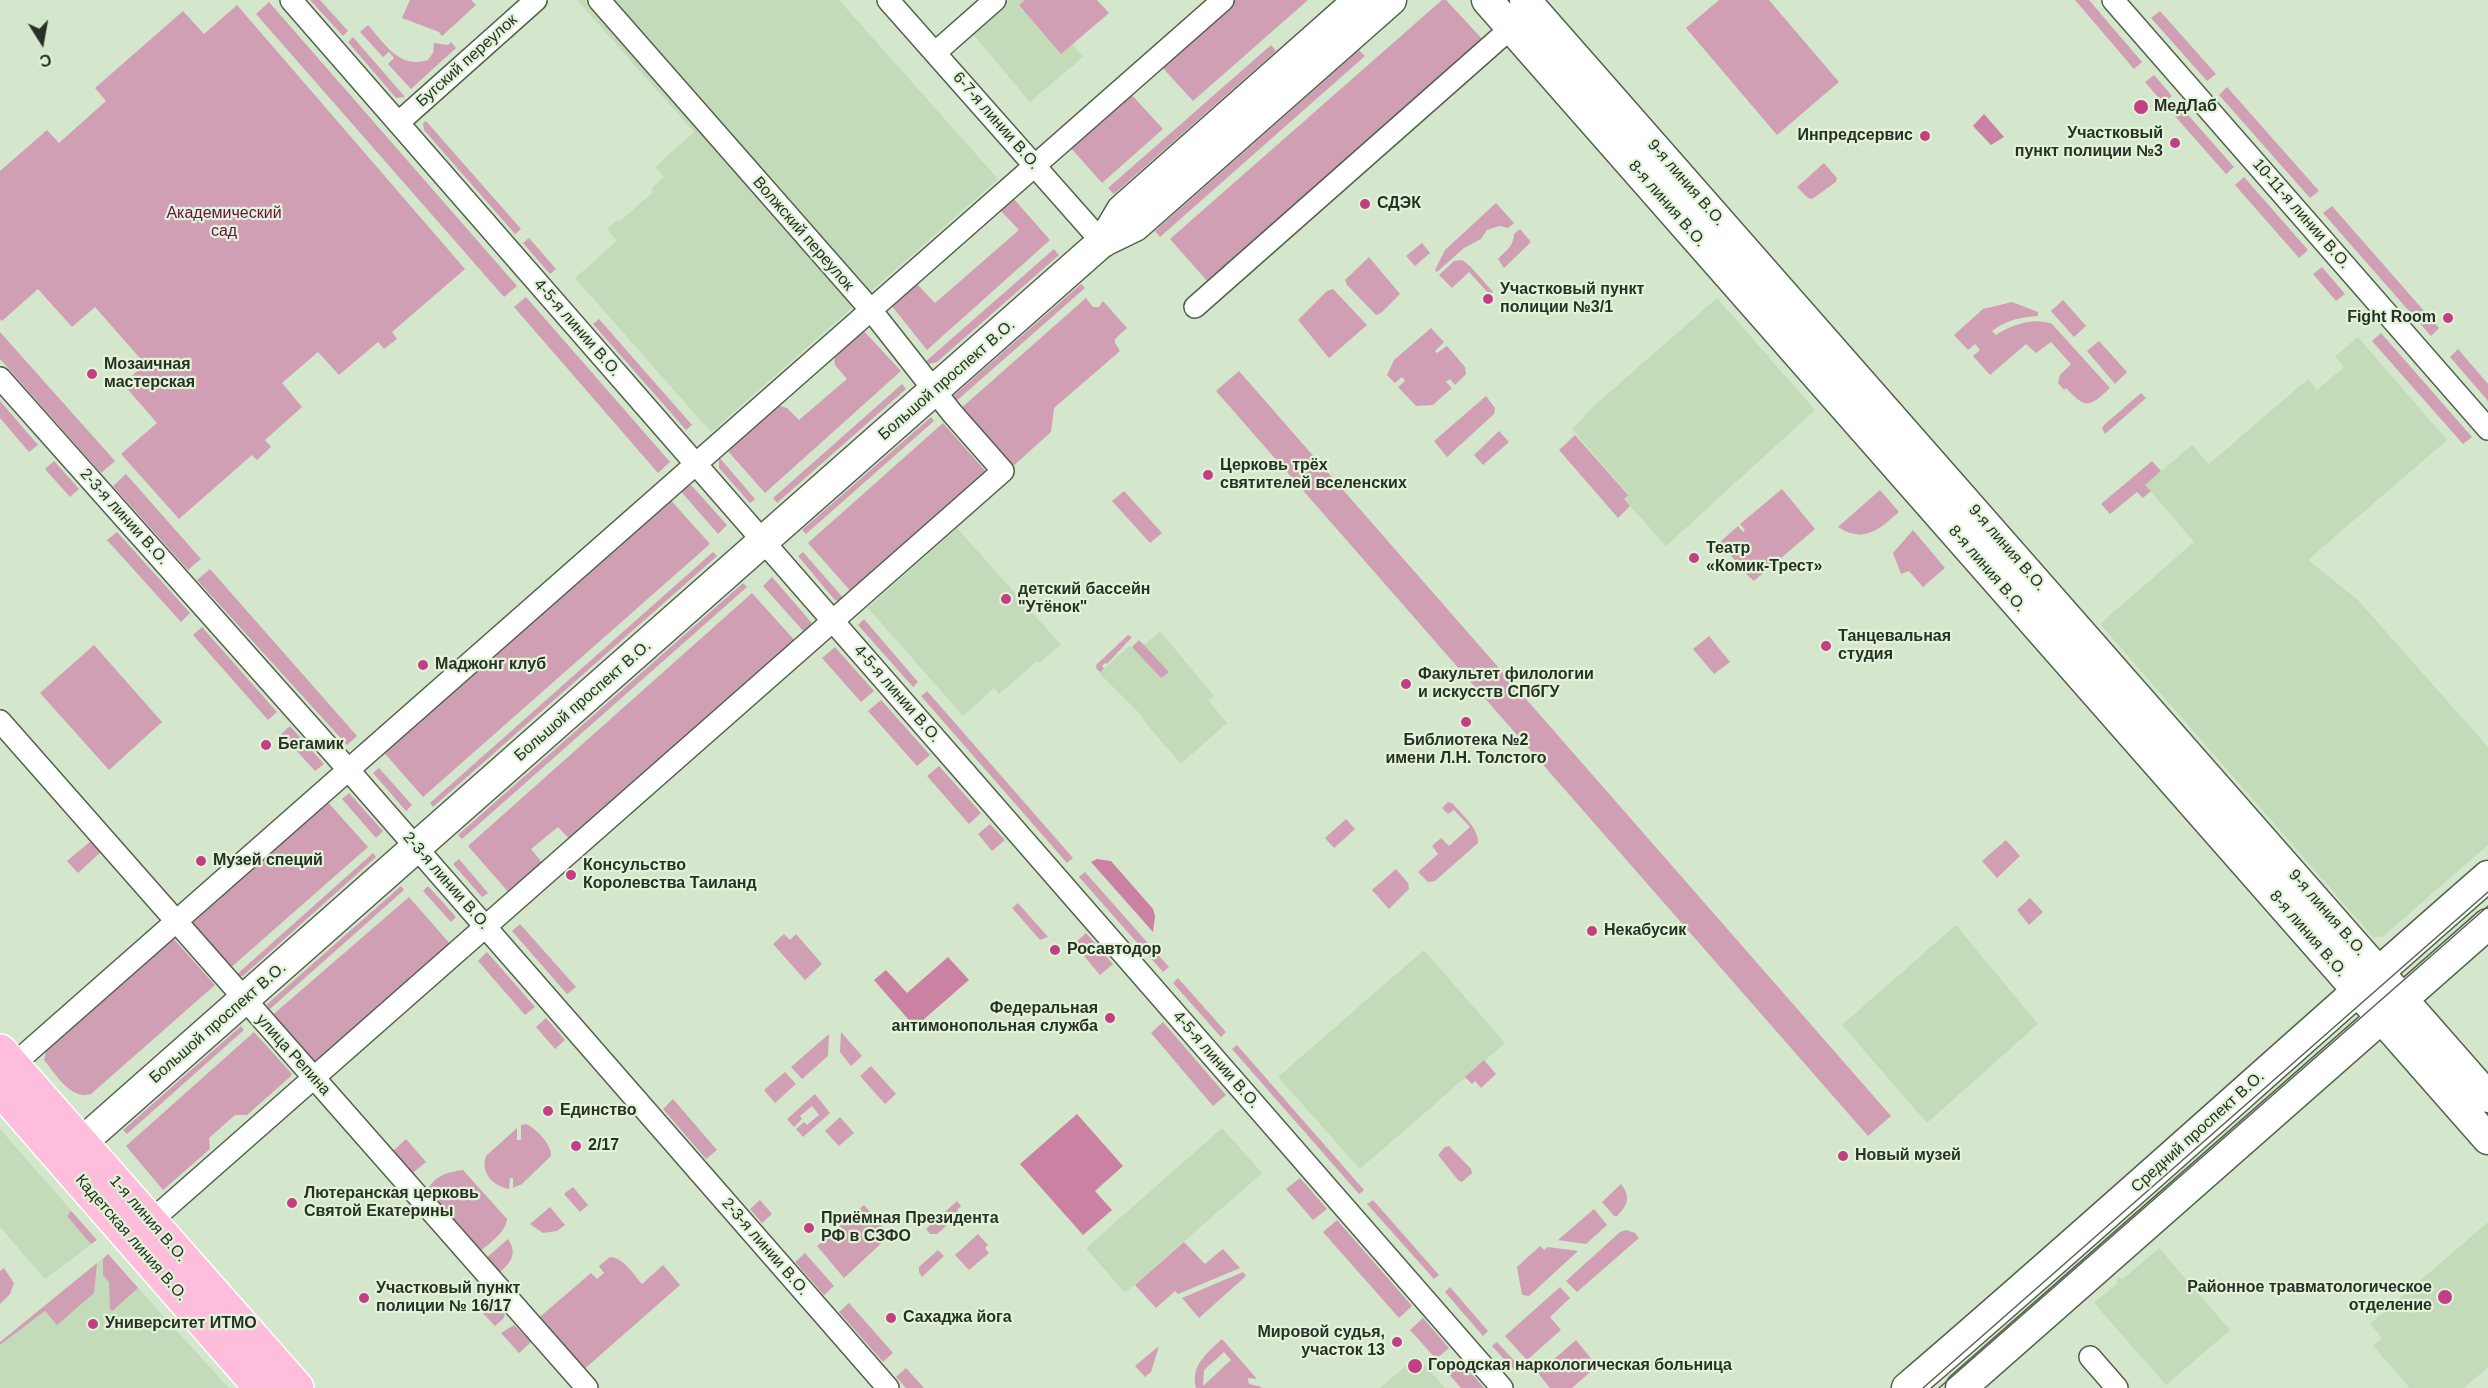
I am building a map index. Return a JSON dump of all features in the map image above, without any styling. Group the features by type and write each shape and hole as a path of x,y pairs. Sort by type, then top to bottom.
{"main road":[{"name":"Большой проспект В.О.","path":"1102,242 1122,210 1359,0"},
{"name":"Большой проспект В.О.","path":"72,1152 1102,242 1135,226 1391,0"},
{"name":"8-я линия В.О.","path":"1487,0 1528,9 2392,1009 2488,1139"},
{"name":"Средний проспект В.О.","path":"1907,1388 2058,1258 2488,876"},
{"path":"1961,1388 2488,924"},
{"path":"2392,1009 2488,1097"},
{"name":"1-я линия В.О.","path":"4,1068 72,1152 151,1221 297,1388"},
{"name":"Кадетская линия В.О.","path":"72,1152 261,1388"}],"street":[{"name":"4-5-я линии В.О.","path":"291,0 1502,1388"},
{"name":"Бугский переулок","path":"398,123 536,0"},
{"name":"Волжский переулок","path":"599,0 870,310 934,391 1003,471 833,621"},
{"name":"6-7-я линии В.О.","path":"888,0 1102,242"},
{"path":"936,52 995,0"},
{"path":"4,1068 176,922 1223,0"},
{"name":"10-11-я линии В.О.","path":"2113,0 2488,429"},
{"path":"1195,307 1528,9"},
{"name":"2-3-я линии В.О.","path":"0,378 349,770 888,1388"},
{"path":"151,1221 833,621"},
{"name":"улица Репина","path":"0,721 587,1388"},
{"path":"2090,1357 2117,1388"}],"shaded area":[{"path":"577,0 839,0 998,179 711,432 575,278 617,241 607,229 616,221 620,221 653,192 651,189 664,177 655,167 694,132"},
{"path":"1009,0 1097,0 1072,44 1083,57 1030,102 971,32"},
{"path":"1984,114 2004,137 1991,145 1973,126"},
{"path":"1717,298 1815,410 1666,546 1624,499 1628,494 1572,429 1596,404"},
{"path":"2358,337 2447,440 2308,560 2357,599 2488,747 2488,845 2382,937 2373,937 2100,624 2194,542 2145,485 2192,445 2209,464 2308,379 2317,390 2344,367 2335,356"},
{"path":"957,528 1061,645 1039,663 1037,661 999,694 994,688 963,716 868,608"},
{"path":"1160,631 1214,696 1208,700 1227,723 1181,764 1143,720 1144,718 1099,673 1129,646 1131,648 1139,640 1144,645"},
{"path":"1097,859 1111,861 1153,909 1155,916 1153,932 1091,862"},
{"path":"1956,925 2038,1024 1927,1123 1842,1025"},
{"path":"1424,950 1505,1043 1360,1169 1278,1077"},
{"path":"948,957 969,980 915,1027 874,980 886,970 907,993"},
{"path":"1077,1114 1123,1166 1095,1191 1112,1210 1083,1235 1020,1164"},
{"path":"1222,1128 1262,1173 1125,1293 1086,1248"},
{"path":"0,1129 97,1240 45,1279 0,1227"},
{"name":"Районное травматологическое отделение","path":"2488,1222 2488,1367 2464,1388 2410,1388 2373,1346 2382,1338 2370,1324"},
{"path":"2159,1248 2230,1330 2166,1385 2094,1303 2118,1283 2116,1280 2119,1277 2122,1280"},
{"name":"Университет ИТМО","path":"108,1254 229,1388 0,1388 0,1345 45,1311 44,1308"},
{"name":"Городская наркологическая больница","path":"1417,1356 1445,1388 1380,1388"}],"green space":[{"path":"310,0 320,0 348,31 343,36"},
{"path":"410,0 471,0 476,5 442,36 439,32 402,18"},
{"path":"1025,0 1097,0 1109,13 1061,54 1019,5"},
{"path":"1235,0 1308,0 1193,101 1161,66"},
{"path":"1442,0 1446,0 1484,41 1208,282 1170,239"},
{"path":"1719,0 1769,0 1839,82 1777,135 1686,28"},
{"path":"2075,0 2089,0 2142,62 2134,69"},
{"path":"269,2 517,286 504,297 256,14"},
{"name":"Академический сад","path":"237,5 465,269 392,332 397,339 384,349 378,342 339,375 318,352 282,383 302,407 265,440 271,447 257,460 252,455 179,519 121,454 157,423 123,384 145,364 95,307 72,327 38,289 2,321 0,319 0,171 47,130 59,143 106,101 95,88 183,11 204,34"},
{"path":"2160,11 2216,74 2207,81 2151,18"},
{"path":"368,25 387,47 409,61 428,60 433,53 434,43 448,45 451,42 456,48 411,89 388,64 394,58 389,52 383,57 360,32"},
{"path":"353,37 405,97 396,98 348,42"},
{"path":"1271,45 1276,51 1114,194 1108,188"},
{"path":"1359,50 1365,56 1160,237 1155,231"},
{"path":"2154,75 2172,96 2163,103 2145,82"},
{"path":"2227,87 2319,191 2310,198 2219,95"},
{"path":"1130,93 1163,129 1102,183 1070,147"},
{"path":"2182,108 2234,167 2226,174 2174,115"},
{"path":"426,121 521,229 515,234 424,130 423,123"},
{"path":"1824,163 1837,178 1836,182 1812,199 1808,198 1797,187"},
{"path":"2244,177 2308,250 2299,258 2235,185"},
{"path":"1013,198 1050,240 927,350 891,305 916,283 935,303 1019,230 1000,210"},
{"path":"1496,203 1514,223 1508,228 1499,226 1487,230 1481,239 1464,248 1437,272 1435,270 1445,250"},
{"path":"2332,206 2439,328 2431,336 2323,213"},
{"path":"1520,229 1531,242 1504,268 1498,259 1511,246 1514,234"},
{"path":"529,238 556,269 550,274 523,243"},
{"path":"1422,243 1430,253 1415,266 1406,256"},
{"path":"1054,249 1059,255 937,362 929,364 925,362"},
{"path":"1369,257 1400,294 1376,315 1347,285 1345,280"},
{"path":"1462,260 1493,292 1490,295 1469,272 1452,288 1439,275 1454,261"},
{"path":"2322,267 2345,294 2336,301 2313,274"},
{"path":"1081,284 1085,288 953,404 952,397"},
{"path":"1333,289 1367,325 1329,358 1298,320 1327,291"},
{"path":"526,297 670,462 658,473 514,307"},
{"path":"1086,298 1093,307 1099,307 1103,301 1127,328 1115,339 1120,351 1054,408 1051,432 1011,468 959,410"},
{"path":"2063,300 2086,326 2074,337 2051,311"},
{"path":"2012,302 2038,312 2038,316 2020,318 2003,324 1992,331 1996,335 2023,323 2038,321 2052,324 2110,388 2088,403 2079,400 2066,388 2064,390 2058,383 2060,375 2071,364 2051,342 2036,353 2026,344 1990,375 1973,356 1980,350 1975,344 1968,350 1954,335 1983,309"},
{"path":"599,319 692,425 686,430 593,324"},
{"path":"1431,328 1444,342 1435,351 1437,353 1447,346 1465,367 1466,374 1455,385 1450,379 1446,382 1452,388 1433,405 1416,406 1398,387 1405,381 1402,377 1395,383 1387,375 1394,360"},
{"path":"862,329 901,371 765,493 727,450 777,405 787,408 799,420 847,379 835,365 834,354"},
{"path":"0,332 115,461 101,473 0,359"},
{"path":"2381,333 2472,437 2463,444 2372,341"},
{"path":"2099,341 2127,372 2115,384 2087,351"},
{"path":"2458,349 2488,384 2488,401 2450,357"},
{"path":"1239,371 1891,1116 1868,1136 1216,391"},
{"path":"902,384 906,389 777,503 773,498"},
{"path":"2141,393 2146,398 2105,434 2102,428 2104,425"},
{"path":"1486,396 1495,408 1494,414 1447,457 1434,441"},
{"path":"0,401 38,445 29,452 0,418"},
{"path":"931,417 934,421 806,534 802,530"},
{"path":"943,423 989,475 853,594 808,543"},
{"path":"1499,431 1509,442 1483,465 1474,455"},
{"path":"1575,435 1628,495 1624,499 1630,506 1618,518 1559,450"},
{"path":"719,457 755,499 750,503 719,468"},
{"path":"54,461 79,489 70,497 45,469"},
{"path":"2152,461 2161,471 2145,485 2151,491 2143,498 2137,492 2110,514 2101,504"},
{"path":"126,474 201,559 188,570 113,486"},
{"path":"692,486 727,525 718,534 678,488"},
{"path":"1782,489 1815,529 1754,581 1746,574 1752,568 1747,563 1741,568 1720,542 1738,526 1743,532 1745,530 1740,524"},
{"path":"1880,490 1899,512 1878,529 1864,534 1848,532 1838,527"},
{"path":"1124,491 1162,533 1150,543 1112,501"},
{"path":"668,497 710,544 423,797 380,748"},
{"path":"1913,530 1945,568 1923,587 1909,571 1901,574 1893,553"},
{"path":"117,532 190,613 181,622 107,540"},
{"path":"713,552 717,556 433,807 430,803"},
{"path":"803,552 845,600 834,599 798,556"},
{"path":"210,569 357,736 347,745 197,580"},
{"path":"772,577 811,622 812,626 806,634 763,586"},
{"path":"743,583 747,587 462,839 458,835"},
{"path":"752,593 797,643 571,841 558,827 531,849 544,865 510,894 468,846"},
{"path":"864,619 918,682 913,687 858,625"},
{"path":"202,627 277,712 268,720 193,635"},
{"path":"1128,635 1132,637 1107,664 1102,666 1104,668 1101,672 1097,670 1096,665"},
{"path":"1709,636 1730,662 1714,674 1693,649"},
{"path":"1139,640 1169,672 1161,678 1132,647"},
{"path":"94,645 162,722 109,770 40,693"},
{"path":"835,647 874,691 861,702 822,658"},
{"path":"927,691 1073,858 1067,863 921,696"},
{"path":"881,700 930,755 917,766 868,711"},
{"path":"290,726 324,764 315,771 281,734"},
{"path":"939,766 981,813 969,824 927,776"},
{"path":"379,768 412,805 406,811 373,773"},
{"path":"349,793 383,831 376,838 342,799"},
{"path":"325,799 368,847 228,970 185,922"},
{"path":"1448,802 1452,803 1473,827 1478,843 1435,881 1428,882 1418,872 1438,854 1432,846 1441,838 1449,846 1470,827 1454,810 1448,814 1442,808"},
{"path":"1346,819 1355,829 1334,848 1325,838"},
{"path":"990,824 1005,840 992,851 978,834"},
{"path":"92,840 102,851 78,873 67,861"},
{"path":"2006,840 2020,856 1997,878 1982,861"},
{"path":"373,853 376,857 243,976 235,976"},
{"path":"459,859 488,893 482,897 453,864"},
{"path":"1396,869 1408,883 1409,889 1389,909 1372,890"},
{"path":"1085,872 1169,967 1163,972 1079,877"},
{"path":"401,886 404,890 270,1009 266,1005"},
{"path":"428,886 456,917 451,922 423,891"},
{"path":"409,897 451,945 313,1068 269,1018"},
{"path":"2030,898 2043,912 2029,925 2017,910"},
{"path":"1018,903 1048,937 1040,940 1012,908"},
{"path":"520,924 576,987 567,994 512,931"},
{"path":"1086,933 1113,964 1100,975 1074,944"},
{"path":"784,934 790,940 796,934 822,964 805,980 773,944"},
{"path":"172,937 215,985 91,1094 83,1095 70,1090 44,1060 47,1047"},
{"path":"487,952 535,1007 525,1015 478,961"},
{"path":"1178,978 1226,1032 1221,1037 1173,983"},
{"path":"546,1018 565,1040 555,1049 536,1027"},
{"path":"1163,1022 1226,1095 1213,1106 1151,1033"},
{"path":"241,1026 244,1030 127,1134 123,1130"},
{"path":"254,1032 292,1074 247,1115 235,1115 209,1138 210,1149 163,1190 126,1146"},
{"path":"841,1032 862,1056 851,1066 840,1052"},
{"path":"829,1034 828,1056 802,1079 791,1067"},
{"path":"1237,1045 1364,1190 1359,1194 1232,1049"},
{"path":"1484,1060 1496,1074 1481,1088 1475,1081 1472,1084 1465,1077"},
{"path":"871,1066 896,1094 885,1104 860,1076"},
{"path":"785,1072 796,1084 775,1103 764,1090"},
{"path":"815,1094 830,1113 803,1137 796,1129 804,1122 807,1125 819,1115 812,1106 800,1116 802,1119 794,1127 787,1119"},
{"path":"673,1099 717,1150 706,1159 663,1109"},
{"path":"840,1117 854,1133 839,1146 825,1131"},
{"path":"526,1124 543,1137 551,1156 522,1184 513,1188 513,1178 510,1178 509,1189 489,1178 485,1168 486,1156 517,1128 517,1140 521,1140 521,1125"},
{"path":"406,1139 426,1162 409,1176 390,1154"},
{"path":"1449,1146 1471,1169 1472,1173 1462,1182 1438,1155"},
{"path":"463,1170 507,1219 500,1234 478,1253 427,1192 437,1179"},
{"path":"1300,1178 1327,1209 1313,1220 1286,1189"},
{"path":"1621,1184 1627,1201 1621,1212 1614,1216 1602,1202"},
{"path":"573,1187 588,1205 580,1212 564,1194"},
{"path":"760,1200 772,1214 762,1223 750,1209"},
{"path":"1373,1200 1439,1275 1434,1279 1367,1204"},
{"path":"957,1201 961,1206 957,1210 960,1214 937,1234 930,1234 926,1229"},
{"path":"864,1205 890,1235 844,1278 817,1246"},
{"path":"550,1207 565,1225 557,1231 543,1233 530,1224"},
{"path":"1594,1209 1607,1225 1586,1244 1558,1240"},
{"path":"71,1211 97,1240 91,1244 67,1216"},
{"path":"1337,1220 1412,1306 1399,1318 1323,1232"},
{"path":"1626,1230 1635,1233 1639,1238 1577,1292 1566,1281 1620,1232"},
{"path":"978,1234 988,1245 985,1248 989,1253 969,1270 955,1255"},
{"path":"508,1239 513,1255 509,1263 497,1275 484,1260"},
{"path":"1184,1242 1205,1264 1223,1249 1240,1268 1178,1294 1175,1291 1156,1308 1135,1285"},
{"path":"1540,1246 1544,1250 1548,1247 1578,1251 1529,1296 1522,1295 1517,1267"},
{"path":"938,1250 944,1256 922,1277 919,1267"},
{"path":"805,1253 834,1286 824,1295 795,1262"},
{"path":"108,1254 138,1288 112,1311 109,1282 103,1275 103,1259"},
{"path":"610,1257 624,1263 642,1284 663,1265 680,1285 581,1372 535,1321 591,1273 597,1279 604,1273 599,1266"},
{"path":"97,1263 94,1293 57,1325 45,1311 0,1345 0,1342"},
{"path":"4,1268 14,1283 10,1294 0,1304 0,1271"},
{"path":"1243,1272 1246,1276 1199,1318 1182,1298"},
{"path":"1450,1287 1488,1331 1483,1336 1445,1292"},
{"path":"1560,1287 1570,1298 1550,1317 1561,1330 1527,1360 1505,1336"},
{"path":"491,1297 505,1315 495,1326 478,1308"},
{"path":"849,1303 893,1353 883,1362 839,1312"},
{"path":"1423,1318 1449,1348 1436,1359 1410,1330"},
{"path":"514,1325 531,1342 519,1353 501,1333"},
{"path":"1222,1339 1257,1379 1248,1378 1249,1384 1262,1387 1196,1388 1195,1373 1201,1361","holes":["1224,1352 1231,1360 1203,1386 1204,1370"]},
{"path":"1576,1340 1597,1366 1572,1388 1550,1388 1538,1373"},
{"path":"1497,1342 1520,1367 1515,1371 1492,1346"},
{"path":"1159,1346 1151,1372 1145,1377 1135,1366"},
{"path":"1460,1360 1484,1388 1461,1388 1447,1372"},
{"path":"906,1368 924,1388 906,1388 896,1377"}],"tram line":[{"path":"1923,1388 2488,892"},
{"path":"1939,1388 2488,906"}],"place":[{"name":"МедЛаб","path":"2141,107"},
{"name":"Инпредсервис","path":"1925,136"},
{"name":"Участковый пункт полиции №3","path":"2175,143"},
{"name":"СДЭК","path":"1365,204"},
{"name":"Участковый пункт полиции №3/1","path":"1488,299"},
{"name":"Fight Room","path":"2448,318"},
{"name":"Мозаичная мастерская","path":"92,374"},
{"name":"Церковь трёх святителей вселенских","path":"1208,475"},
{"name":"Театр «Комик-Трест»","path":"1694,558"},
{"name":"детский бассейн \"Утёнок\"","path":"1006,599"},
{"name":"Танцевальная студия","path":"1826,646"},
{"name":"Маджонг клуб","path":"423,665"},
{"name":"Факультет филологии и искусств СПбГУ","path":"1406,684"},
{"name":"Библиотека №2 имени Л.Н. Толстого","path":"1466,722"},
{"name":"Бегамик","path":"266,745"},
{"name":"Музей специй","path":"201,861"},
{"name":"Консульство Королевства Таиланд","path":"571,875"},
{"name":"Некабусик","path":"1592,931"},
{"name":"Росавтодор","path":"1055,950"},
{"name":"Федеральная антимонопольная служба","path":"1110,1018"},
{"name":"Единство","path":"548,1111"},
{"name":"2/17","path":"576,1146"},
{"name":"Новый музей","path":"1843,1156"},
{"name":"Лютеранская церковь Святой Екатерины","path":"292,1203"},
{"name":"Приёмная Президента РФ в СЗФО","path":"809,1228"},
{"name":"Районное травматологическое отделение","path":"2445,1297"},
{"name":"Участковый пункт полиции № 16/17","path":"364,1298"},
{"name":"Сахаджа йога","path":"891,1318"},
{"name":"Университет ИТМО","path":"93,1324"},
{"name":"Мировой судья, участок 13","path":"1397,1342"},
{"name":"Городская наркологическая больница","path":"1415,1366"}]}
